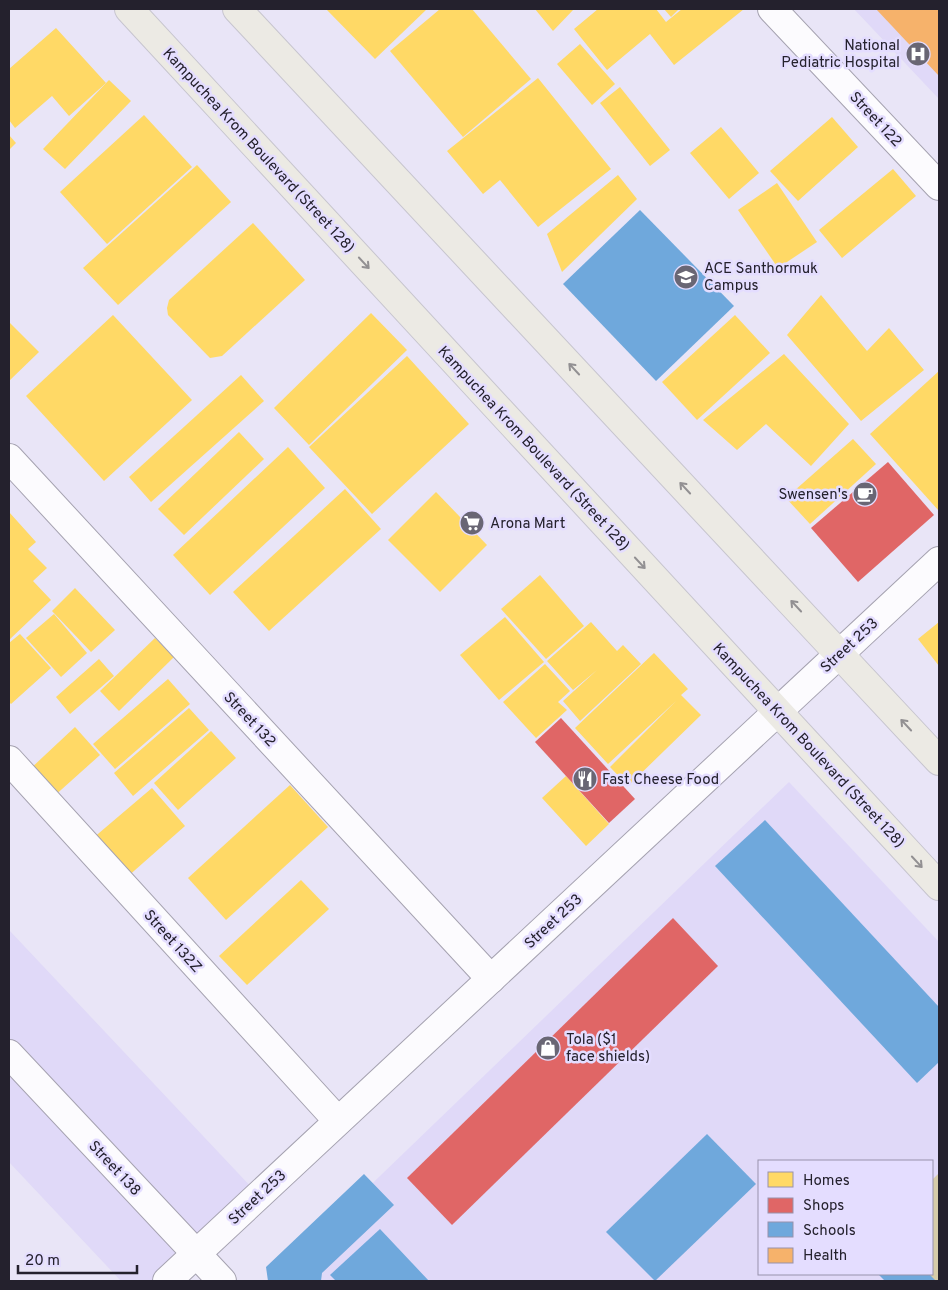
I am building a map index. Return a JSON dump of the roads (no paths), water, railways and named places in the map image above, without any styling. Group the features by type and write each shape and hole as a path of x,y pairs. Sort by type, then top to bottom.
{"main road":[{"name":"Kampuchea Krom Boulevard (Street 128)","path":"129,9 939,886"},
{"path":"237,9 939,761"}],"street":[{"name":"Street 122","path":"772,9 939,186"},
{"name":"Street 132","path":"9,458 491,979"},
{"name":"Street 253","path":"167,1281 939,561"},
{"name":"Street 132Z","path":"9,760 338,1121"},
{"name":"Street 138","path":"9,1054 222,1281"}],"place":[{"name":"National Pediatric Hospital","path":"918,54"},
{"name":"ACE Santhormuk Campus","path":"686,277"},
{"name":"Swensen's","path":"865,494"},
{"name":"Arona Mart","path":"472,523"},
{"name":"Fast Cheese Food","path":"585,779"},
{"name":"Tola ($1 face shields)","path":"548,1048"}]}
